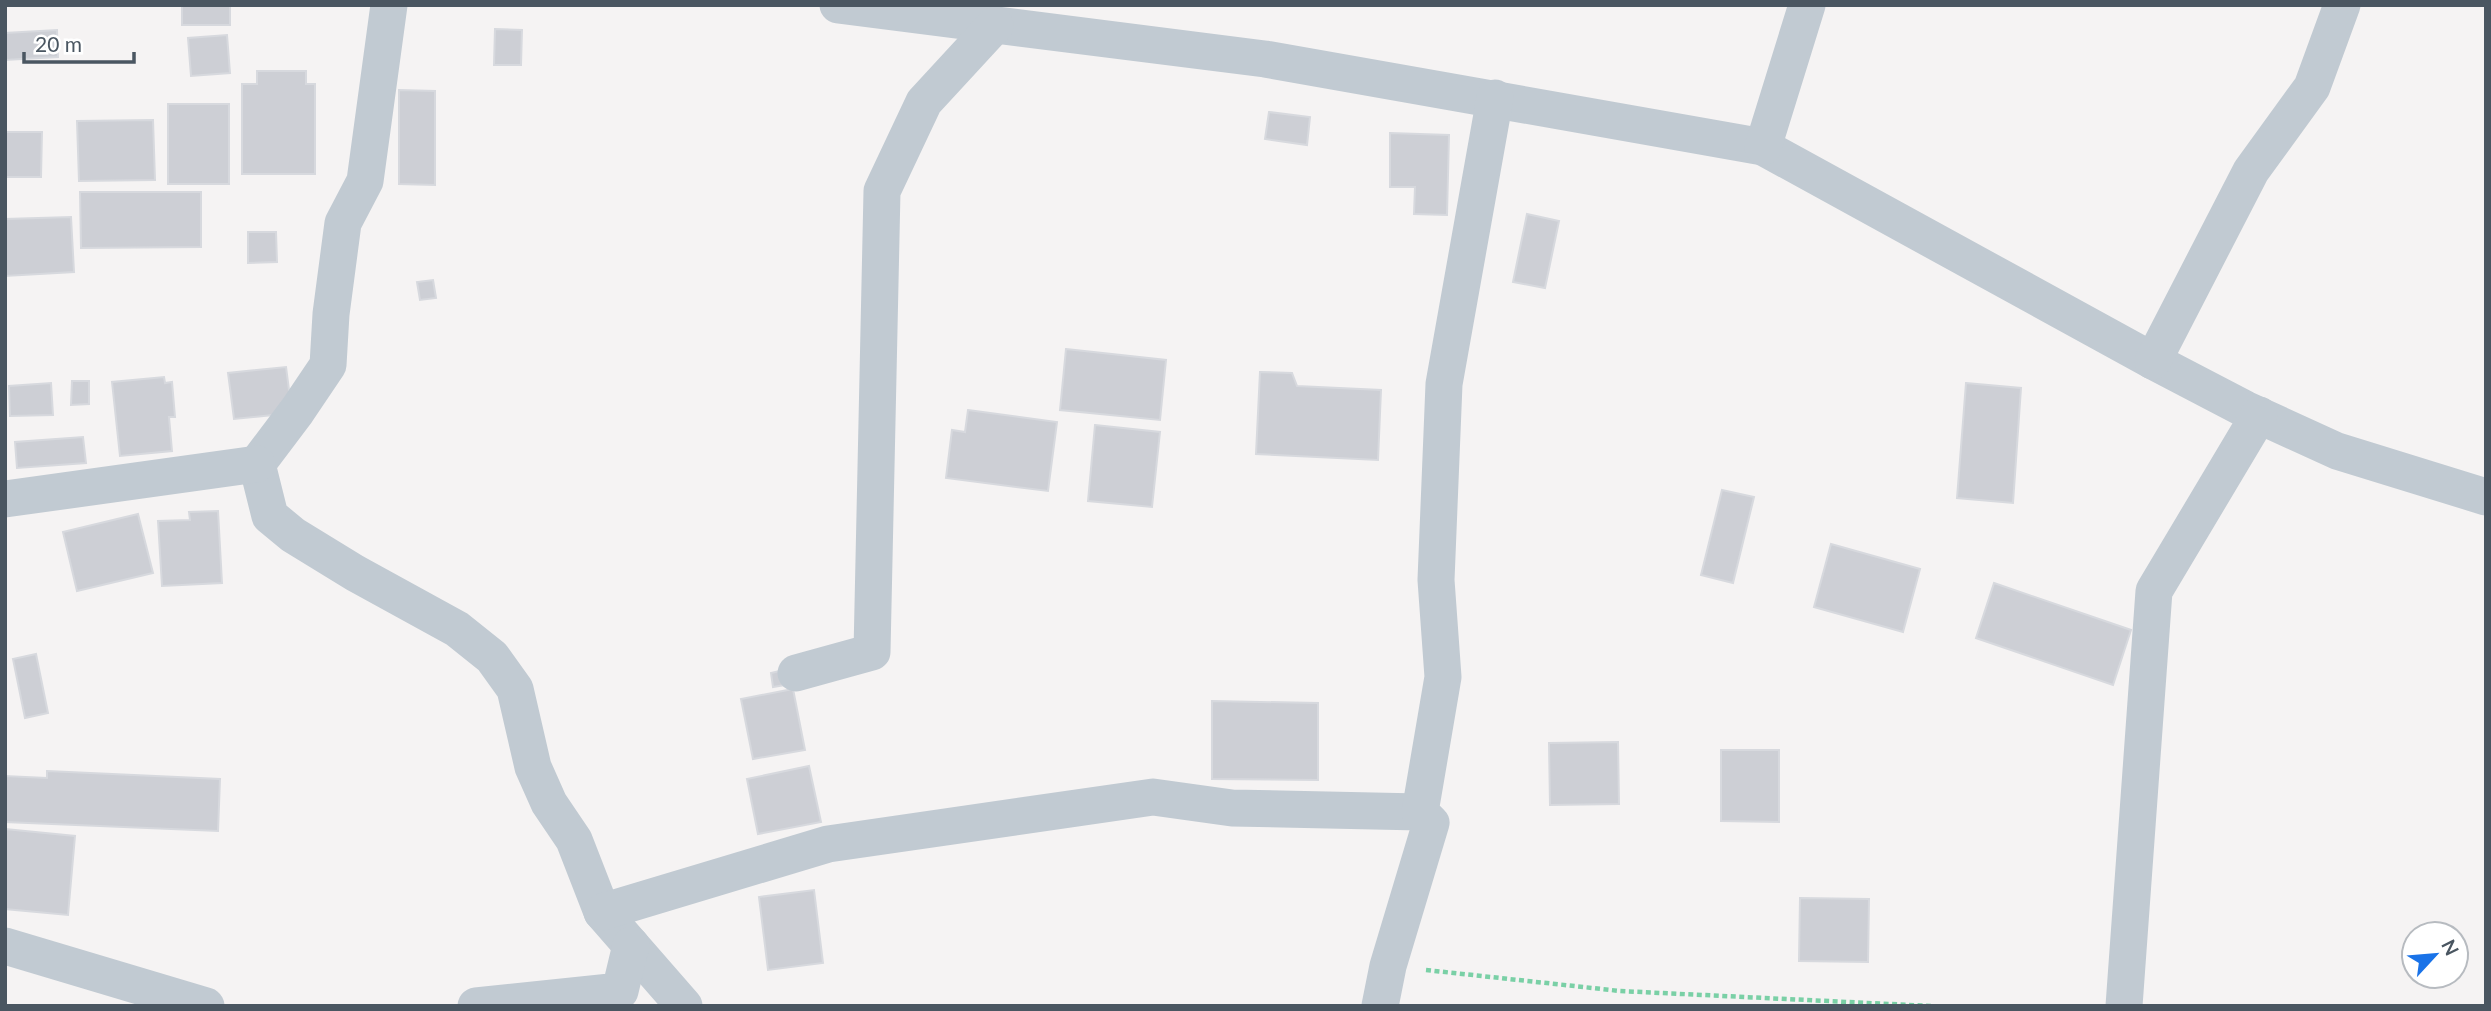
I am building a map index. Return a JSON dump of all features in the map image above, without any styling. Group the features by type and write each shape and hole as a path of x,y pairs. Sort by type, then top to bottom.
{"street":[{"path":"5,499 257,464 328,365 331,314 343,223 365,181 389,5"},
{"path":"838,5 995,25 1058,19 1265,59 1763,147 2153,361 2259,415 2337,451 2486,497"},
{"path":"1763,147 1807,5"},
{"path":"2153,361 2251,171 2312,87 2342,5"},
{"path":"796,673 872,652 882,191 924,102 995,25"},
{"path":"1420,812 1444,677 1436,580 1444,384 1495,98"},
{"path":"2124,1006 2154,591 2259,415"},
{"path":"257,464 270,516 293,534 355,573 457,629 492,657 515,689 533,767 549,803 574,841 602,912 684,1006"},
{"path":"602,912 828,844 1153,797 1232,808 1420,812 1431,822 1388,966 1380,1006"},
{"path":"476,1006 620,991 631,945"},
{"path":"5,946 206,1006"}],"path":[{"path":"1388,966 1620,991 1931,1006"}],"building":[{"path":"182,5 230,5 230,25 182,25"},
{"path":"495,29 522,30 521,65 494,65"},
{"path":"57,30 58,57 5,60 5,33"},
{"path":"227,35 230,73 191,76 188,38"},
{"path":"257,71 306,71 306,84 315,84 315,174 242,174 242,84 257,84"},
{"path":"399,90 435,91 435,185 399,184"},
{"path":"168,104 229,104 229,184 168,184"},
{"path":"1269,112 1310,117 1307,145 1265,139"},
{"path":"153,120 155,180 79,181 77,121"},
{"path":"5,132 42,132 41,177 5,177"},
{"path":"1390,133 1449,135 1447,215 1414,214 1415,187 1390,187"},
{"path":"80,192 201,192 201,247 81,248"},
{"path":"1527,214 1559,221 1545,288 1513,282"},
{"path":"71,217 74,272 5,276 5,219"},
{"path":"248,232 276,232 277,262 248,263"},
{"path":"433,280 436,298 420,300 417,282"},
{"path":"1066,349 1166,360 1160,420 1060,410"},
{"path":"286,367 292,413 234,419 228,373"},
{"path":"1260,372 1292,373 1297,386 1381,390 1378,460 1256,454"},
{"path":"164,377 165,383 172,382 175,417 169,417 172,451 120,456 112,382"},
{"path":"72,381 89,381 89,404 71,405"},
{"path":"51,383 53,415 10,416 9,386"},
{"path":"1966,383 2021,388 2013,503 1957,498"},
{"path":"968,410 1057,422 1048,491 946,478 952,430 965,432"},
{"path":"1095,425 1160,432 1152,507 1088,501"},
{"path":"83,437 86,463 17,468 15,442"},
{"path":"1722,490 1754,497 1733,583 1701,575"},
{"path":"218,511 222,583 162,586 158,521 190,520 189,512"},
{"path":"138,514 153,573 77,591 63,532"},
{"path":"1831,544 1920,569 1903,632 1814,607"},
{"path":"1994,583 2131,630 2113,685 1976,638"},
{"path":"36,654 48,713 25,718 13,659"},
{"path":"788,669 791,684 773,687 771,673"},
{"path":"793,689 805,750 753,759 741,699"},
{"path":"1212,701 1318,703 1318,780 1212,779"},
{"path":"1618,742 1619,804 1550,805 1549,743"},
{"path":"1721,750 1779,750 1779,822 1721,821"},
{"path":"809,766 821,822 758,834 747,779"},
{"path":"47,771 220,779 218,831 5,822 5,776 47,778"},
{"path":"5,829 75,836 68,915 5,909"},
{"path":"814,890 823,963 768,970 759,897"},
{"path":"1800,898 1869,899 1868,962 1799,961"}]}
